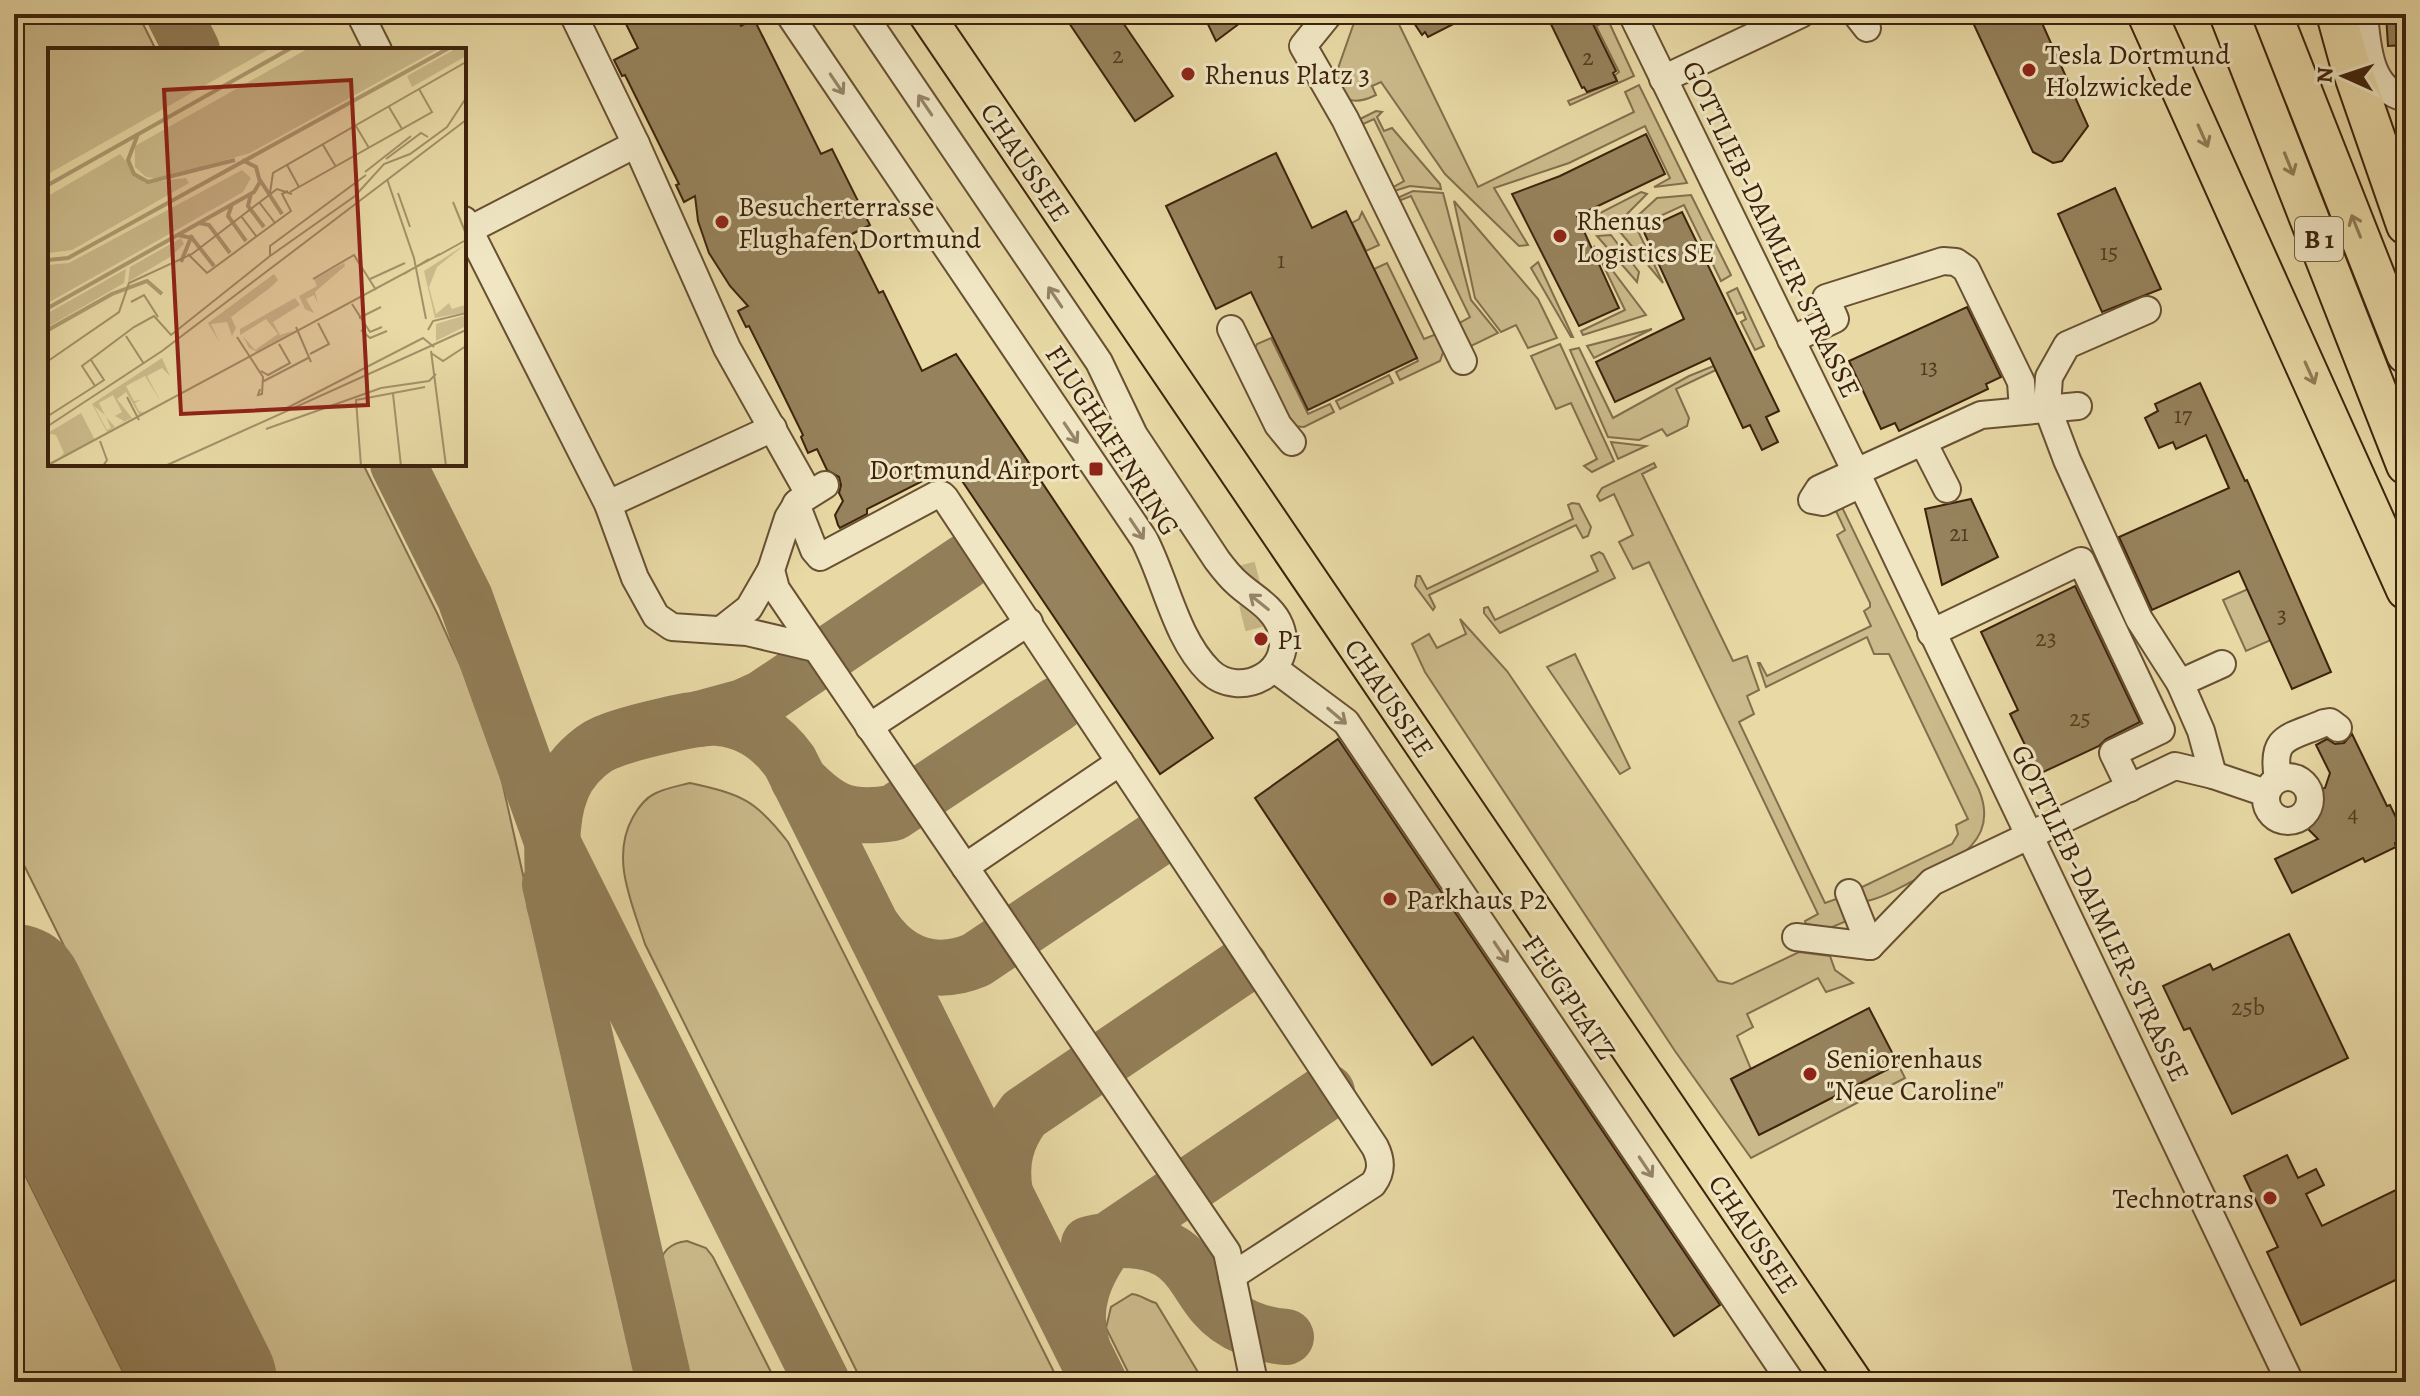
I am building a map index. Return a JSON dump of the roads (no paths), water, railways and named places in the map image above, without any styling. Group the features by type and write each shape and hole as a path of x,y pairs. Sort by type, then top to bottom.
{"highway":[{"path":"2147,14 2406,590"},
{"name":"B 1","path":"2229,14 2406,465"},
{"name":"B 1","path":"2272,14 2406,354"},
{"path":"2336,14 2349,61 2406,225"}],"main road":[{"name":"CHAUSSEE","path":"926,14 1855,1382"}],"street":[{"path":"360,14 377,48"},
{"path":"573,14 636,144 727,348 810,494 814,550 820,557 936,495 942,495 1029,622 1380,1157 1379,1177 1373,1184 1232,1276"},
{"name":"FLUGHAFENRING","path":"789,14 1144,539 1176,616 1202,663 1213,674 1229,682 1260,679 1275,669 1283,654 1284,644 1275,618 1263,603 1231,578 1217,560 1134,435 1099,362 863,14"},
{"path":"1329,14 1303,46 1345,119 1463,361"},
{"name":"GOTTLIEB-DAIMLER-STRASSE","path":"1632,14 1858,478 2290,1382"},
{"path":"1663,79 1770,21 1801,14"},
{"path":"2364,14 2372,66 2381,84 2395,96 2406,98"},
{"path":"636,144 467,225 608,504 635,578 656,616 672,627 770,635 815,648"},
{"path":"1791,340 1835,319 1826,298 1943,261 1956,262 1966,269 2139,619 2180,683 2201,731 2213,775"},
{"path":"2035,409 2067,345 2147,310"},
{"path":"1231,329 1278,425 1292,442"},
{"path":"1858,478 1923,442 1981,415 2078,406"},
{"path":"608,504 773,428"},
{"path":"1923,442 1947,489"},
{"path":"721,630 749,608 771,570 788,518 810,494"},
{"path":"1931,633 2081,561 2161,730 2113,753 2130,788"},
{"path":"771,570 776,589 815,648 1227,1252 1254,1382"},
{"path":"869,727 1029,622"},
{"path":"2180,683 2222,664"},
{"name":"FLUGPLATZ","path":"1275,669 1346,722 1791,1382"},
{"path":"1870,946 1932,882 2175,766 2272,786 2275,754 2282,741 2324,723 2330,722 2338,728"},
{"path":"965,867 1120,762"},
{"path":"1849,893 1870,946"},
{"path":"1796,937 1870,946"}],"tunnel":[{"path":"1242,565 1261,639"}],"place":[{"name":"Tesla Dortmund Holzwickede","path":"2029,70"},
{"name":"Rhenus Platz 3","path":"1188,74"},
{"name":"Besucherterrasse Flughafen Dortmund","path":"722,222"},
{"name":"Rhenus Logistics SE","path":"1560,236"},
{"name":"Dortmund Airport","path":"1096,469"},
{"name":"P1","path":"1261,639"},
{"name":"Parkhaus P2","path":"1390,899"},
{"name":"Seniorenhaus \"Neue Caroline\"","path":"1810,1074"},
{"name":"Technotrans","path":"2270,1198"}]}
